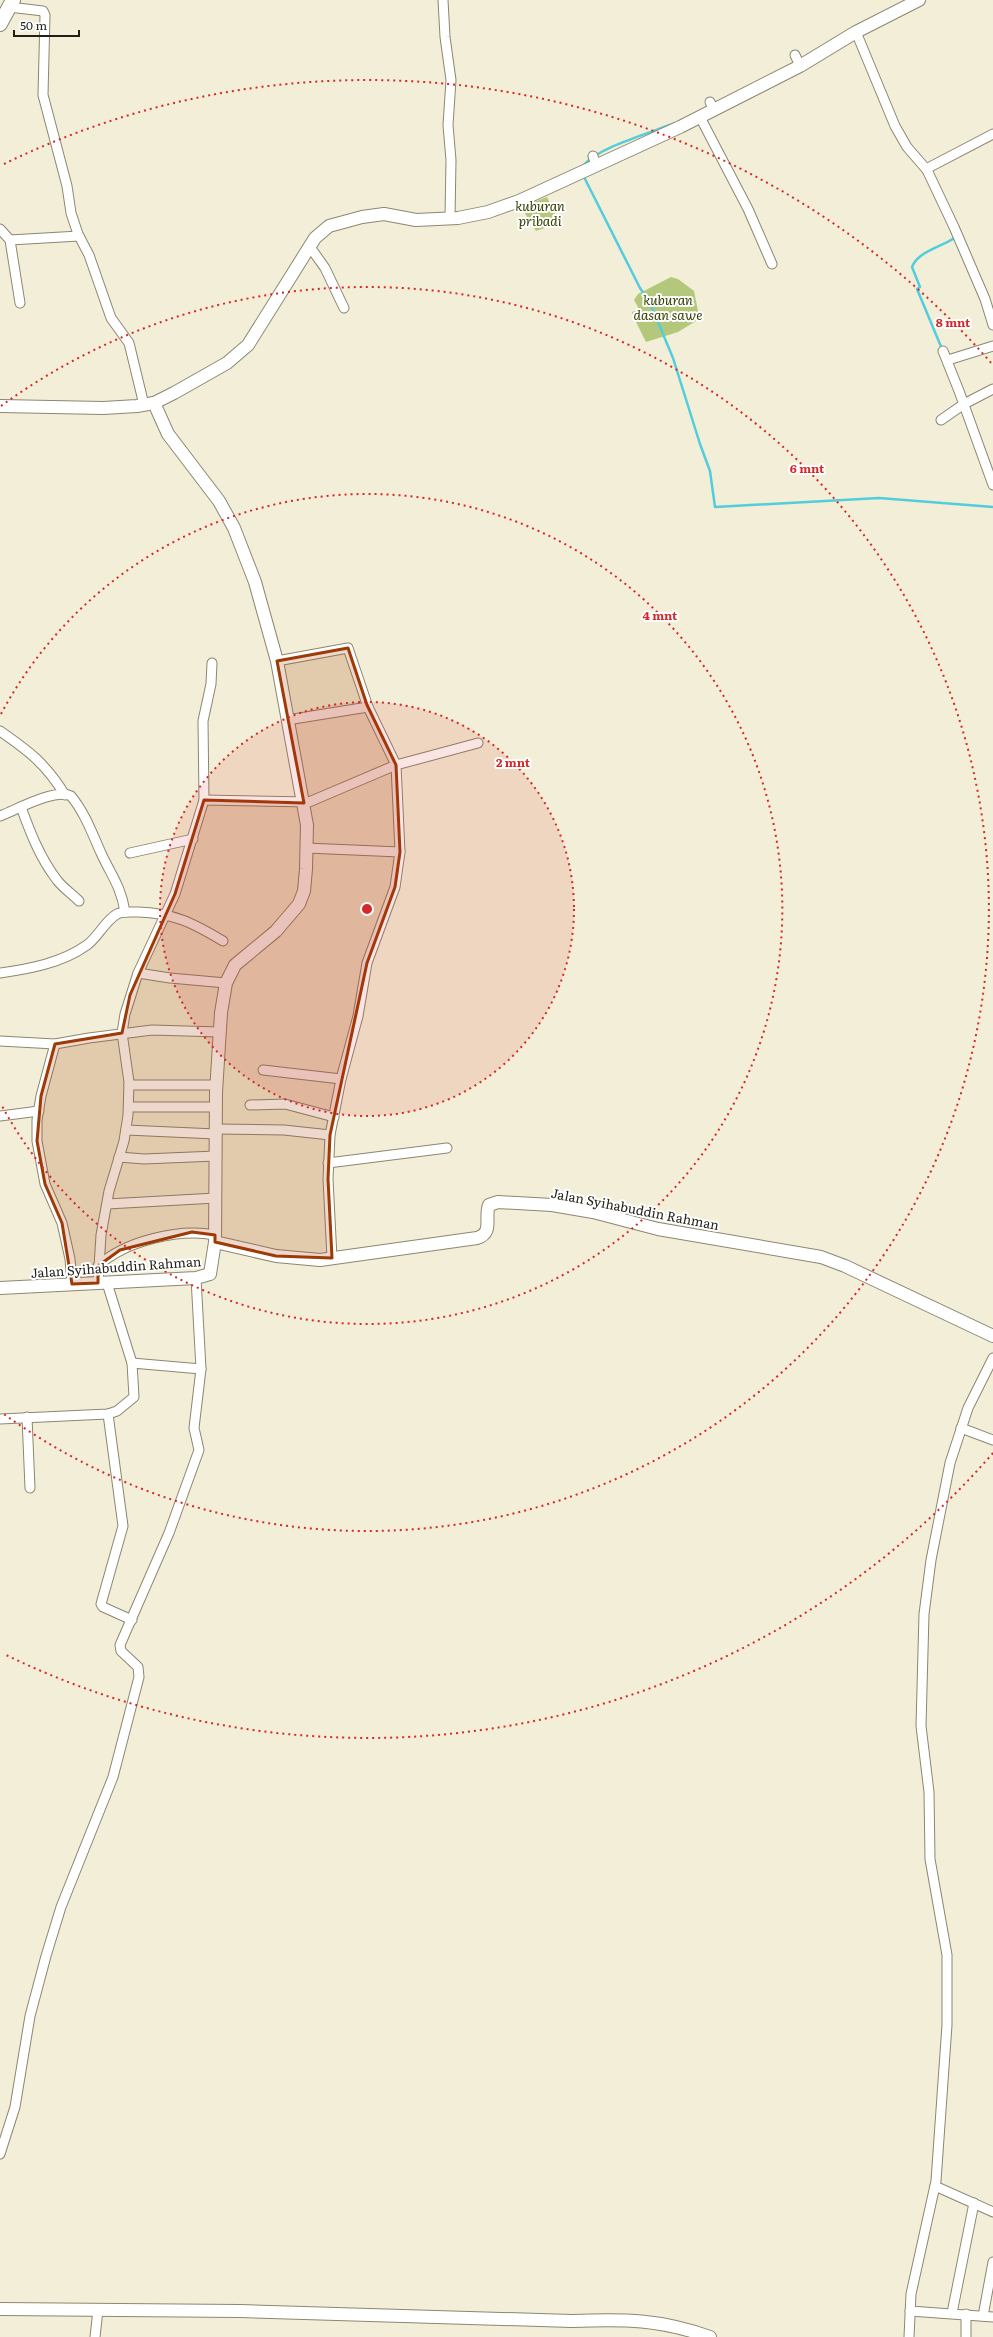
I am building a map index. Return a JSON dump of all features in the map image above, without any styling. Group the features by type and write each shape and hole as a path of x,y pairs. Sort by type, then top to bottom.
{"main road":[{"path":"0,24 7,7"}],"street":[{"path":"443,0 445,37 451,80 448,125 451,160 450,218"},
{"path":"0,406 103,408 149,404 213,372 248,345 310,247 319,234 329,226 362,217 384,214 416,220 450,218 495,210 594,161 678,123 700,117 712,106 852,31 894,10 919,0"},
{"path":"7,7 37,9 44,11 43,95 65,179 71,213 79,236 89,255 111,318 129,343 149,404 165,430 210,485 229,518 255,582 277,661 304,803 306,848 304,891 299,904 276,931 235,965 226,983 220,1032 216,1086 215,1238 192,1232 161,1238 120,1250 98,1266"},
{"path":"852,31 892,120 908,147 924,167 943,205 985,299 993,326"},
{"path":"700,117 745,202 772,264"},
{"path":"924,167 993,134"},
{"path":"0,229 10,240 20,303"},
{"path":"10,240 79,236"},
{"path":"310,247 325,268 344,308"},
{"path":"993,346 945,355 960,407 993,485"},
{"path":"941,420 960,407 993,389"},
{"path":"277,661 348,648 368,707 396,765 400,852 395,887 367,963 358,1016 341,1079 330,1135 328,1163 332,1258"},
{"path":"0,1419 108,1414 117,1411 134,1397 132,1363 102,1283 98,1266 107,1204 126,1130 129,1107 129,1085 122,1033 130,995 138,973 167,914 193,839 204,800 202,732 212,663"},
{"path":"287,720 368,707"},
{"path":"0,730 40,759 54,775 65,795"},
{"path":"204,800 311,802 396,765 478,743"},
{"path":"0,816 37,800 65,795 71,796 86,819 105,862 118,882 125,912"},
{"path":"21,807 33,840 52,873 60,884 79,901"},
{"path":"130,853 193,839"},
{"path":"306,848 400,852"},
{"path":"0,973 35,967 71,954 97,936 115,915 125,912 167,914 195,924 223,941"},
{"path":"138,973 170,978 226,983"},
{"path":"0,1041 55,1044 122,1033 152,1030 220,1032"},
{"path":"55,1044 39,1111 37,1141 42,1174 62,1223 70,1259 72,1284"},
{"path":"262,1070 341,1079"},
{"path":"129,1085 216,1086"},
{"path":"250,1105 286,1104 334,1117"},
{"path":"129,1107 216,1107"},
{"path":"0,1116 39,1111"},
{"path":"126,1130 284,1130 330,1135"},
{"path":"328,1163 447,1148"},
{"path":"119,1158 144,1159 216,1156"},
{"path":"107,1204 216,1198"},
{"name":"Jalan Syihabuddin Rahman","path":"0,1288 196,1278 210,1274 215,1238 276,1256 309,1260 482,1237 488,1229 488,1208 493,1203 552,1205 593,1212 658,1229 821,1257 845,1266 993,1336"},
{"path":"0,2154 15,2107 30,2016 46,1956 63,1900 113,1777 139,1677 139,1670 135,1663 120,1648 169,1533 199,1450 194,1428 201,1370 196,1278"},
{"path":"909,2337 911,2294 935,2186 947,2025 947,1955 930,1859 929,1792 921,1726 921,1655 932,1552 943,1492 961,1428 975,1391 993,1358"},
{"path":"132,1363 201,1370"},
{"path":"108,1414 123,1526 101,1604 103,1607 132,1620"},
{"path":"27,1417 30,1488"},
{"path":"961,1428 993,1440"},
{"path":"935,2186 993,2212"},
{"path":"952,2313 974,2203"},
{"path":"983,2316 993,2262"},
{"path":"0,2309 341,2313 572,2321 622,2319 665,2323 710,2337"},
{"path":"96,2337 98,2310"},
{"path":"910,2311 993,2317"},
{"path":"966,2314 966,2337"}],"highlighted area":[{"path":"348,648 367,705 396,765 400,852 395,887 367,963 330,1135 328,1179 332,1258 276,1256 215,1242 215,1235 192,1232 120,1250 98,1266 98,1283 72,1284 62,1223 45,1184 37,1141 41,1096 55,1044 122,1033 130,995 175,894 204,800 304,803 277,661"}],"green space":[{"name":"kuburan pribadi","path":"547,197 559,223 536,231 521,207"},
{"name":"kuburan dasan sawe","path":"671,277 678,279 694,291 698,311 696,321 678,332 646,342 633,316 632,312 639,309 634,300 638,294"}],"waterway":[{"path":"583,166 590,159 612,147 675,123"},
{"path":"583,175 640,288 650,303 673,358 710,471 715,507 879,498 993,507"},
{"path":"942,349 917,289 920,287 912,267 919,257 956,237"}]}
